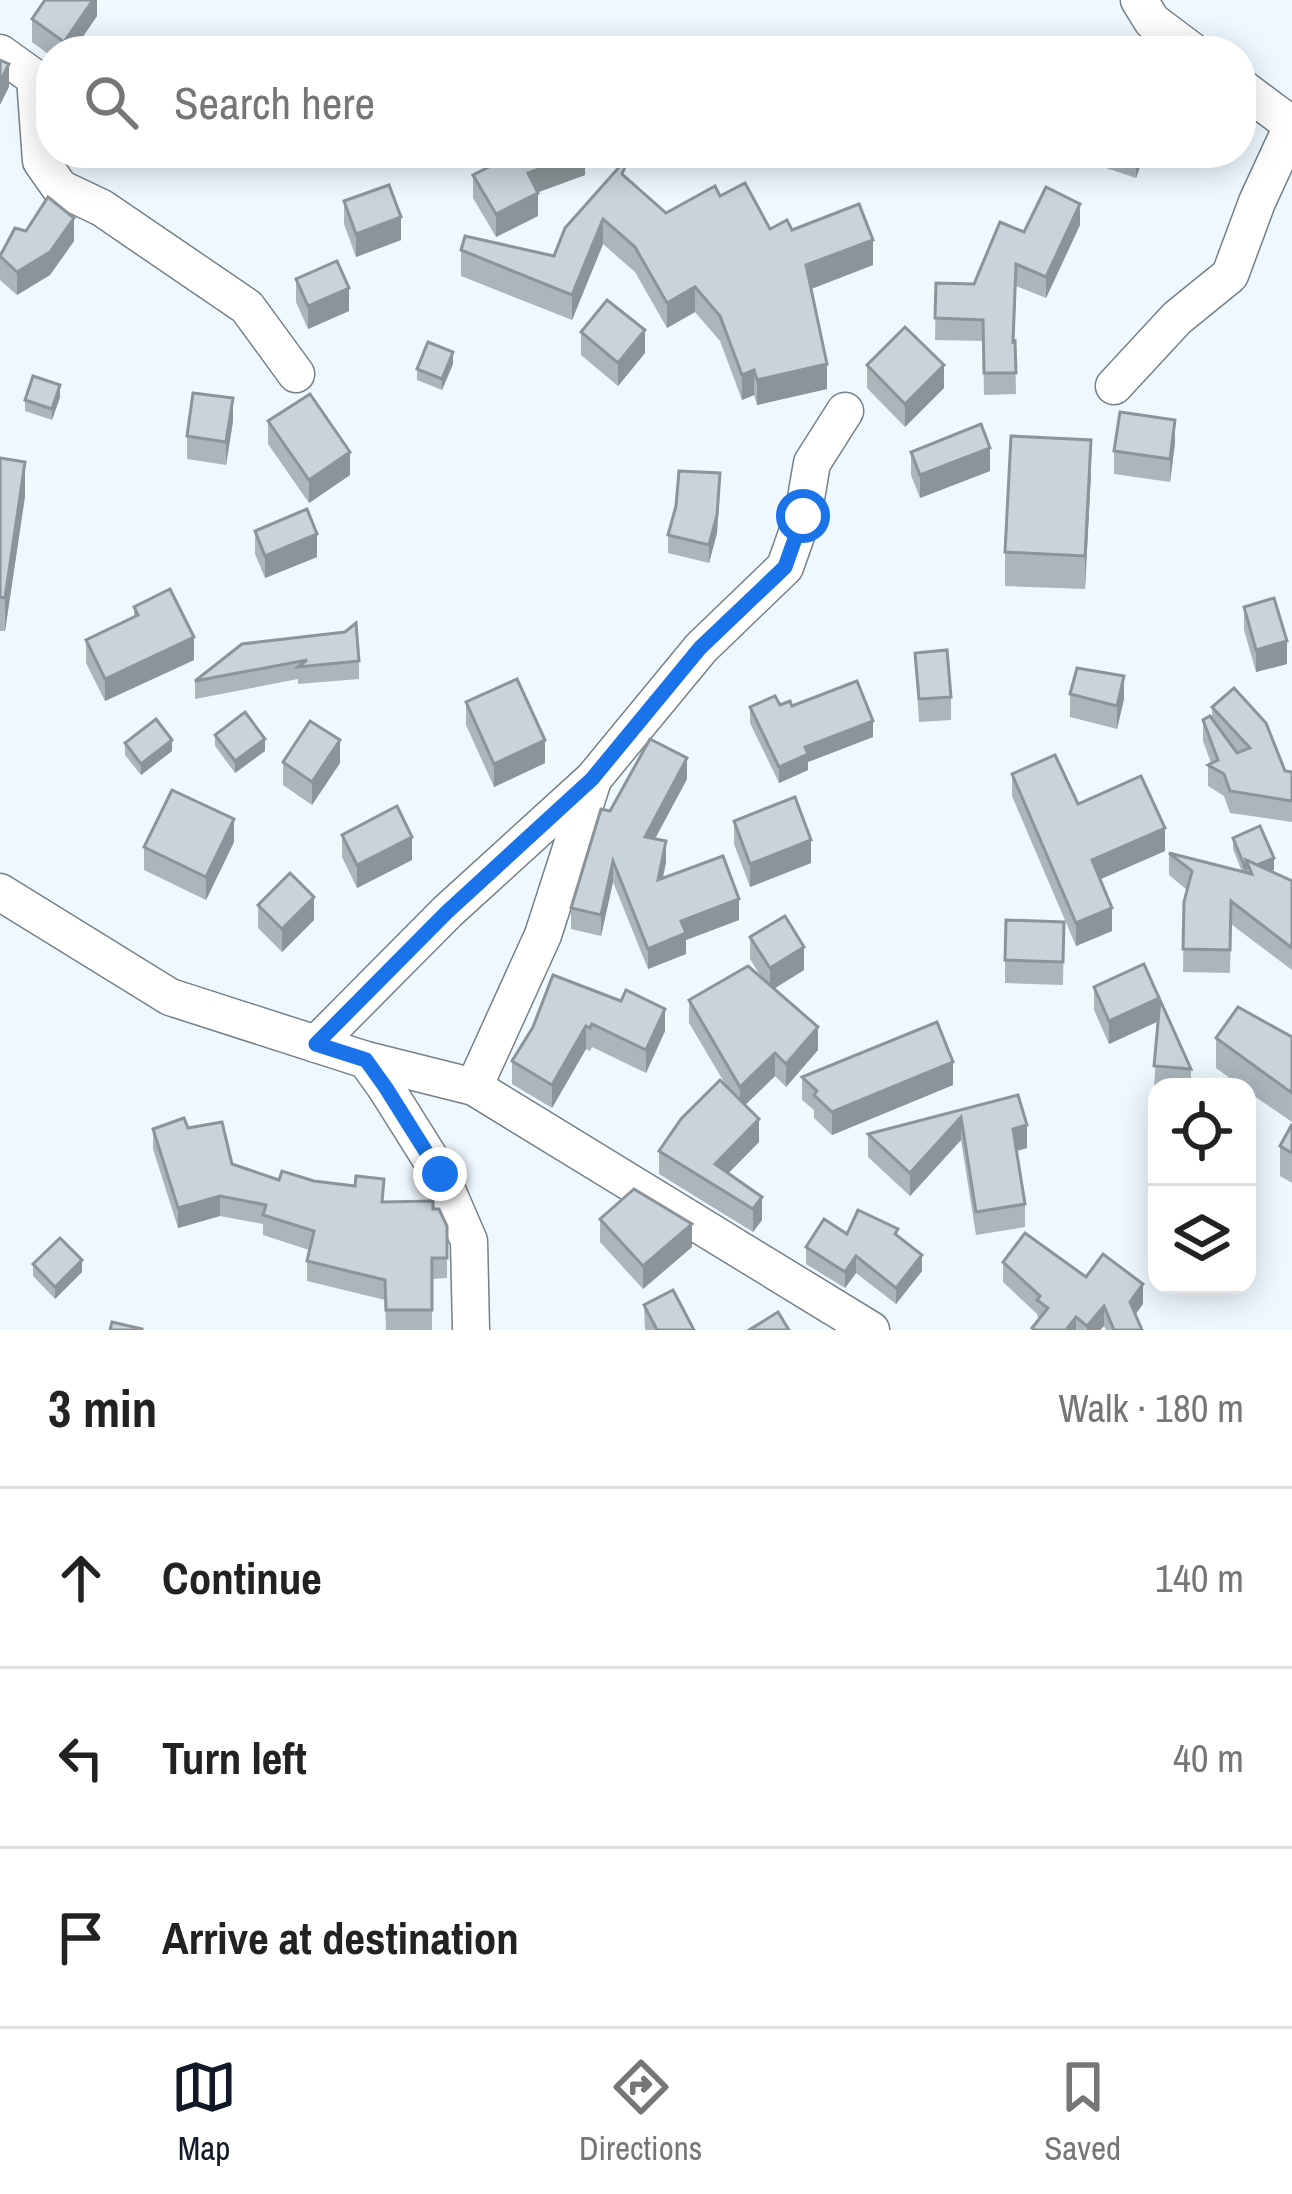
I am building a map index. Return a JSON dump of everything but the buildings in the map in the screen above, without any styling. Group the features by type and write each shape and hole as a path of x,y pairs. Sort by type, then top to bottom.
{"street":[{"path":"1138,0 1152,21 1172,36"},
{"path":"0,53 34,77 36,101"},
{"path":"1114,386 1177,318 1230,275 1292,126 1256,98"},
{"path":"46,168 60,188 102,208 247,307 296,374"},
{"path":"316,1044 447,912 592,779 700,648 785,567 803,516 812,463 845,411"},
{"path":"474,1087 543,935 592,779"},
{"path":"0,892 170,998 366,1060 474,1087 871,1330"},
{"path":"366,1060 440,1174 469,1241 471,1330"}],"route":[{"path":"440,1174 366,1060 316,1044 447,912 592,779 700,648 785,567 803,516"}]}
